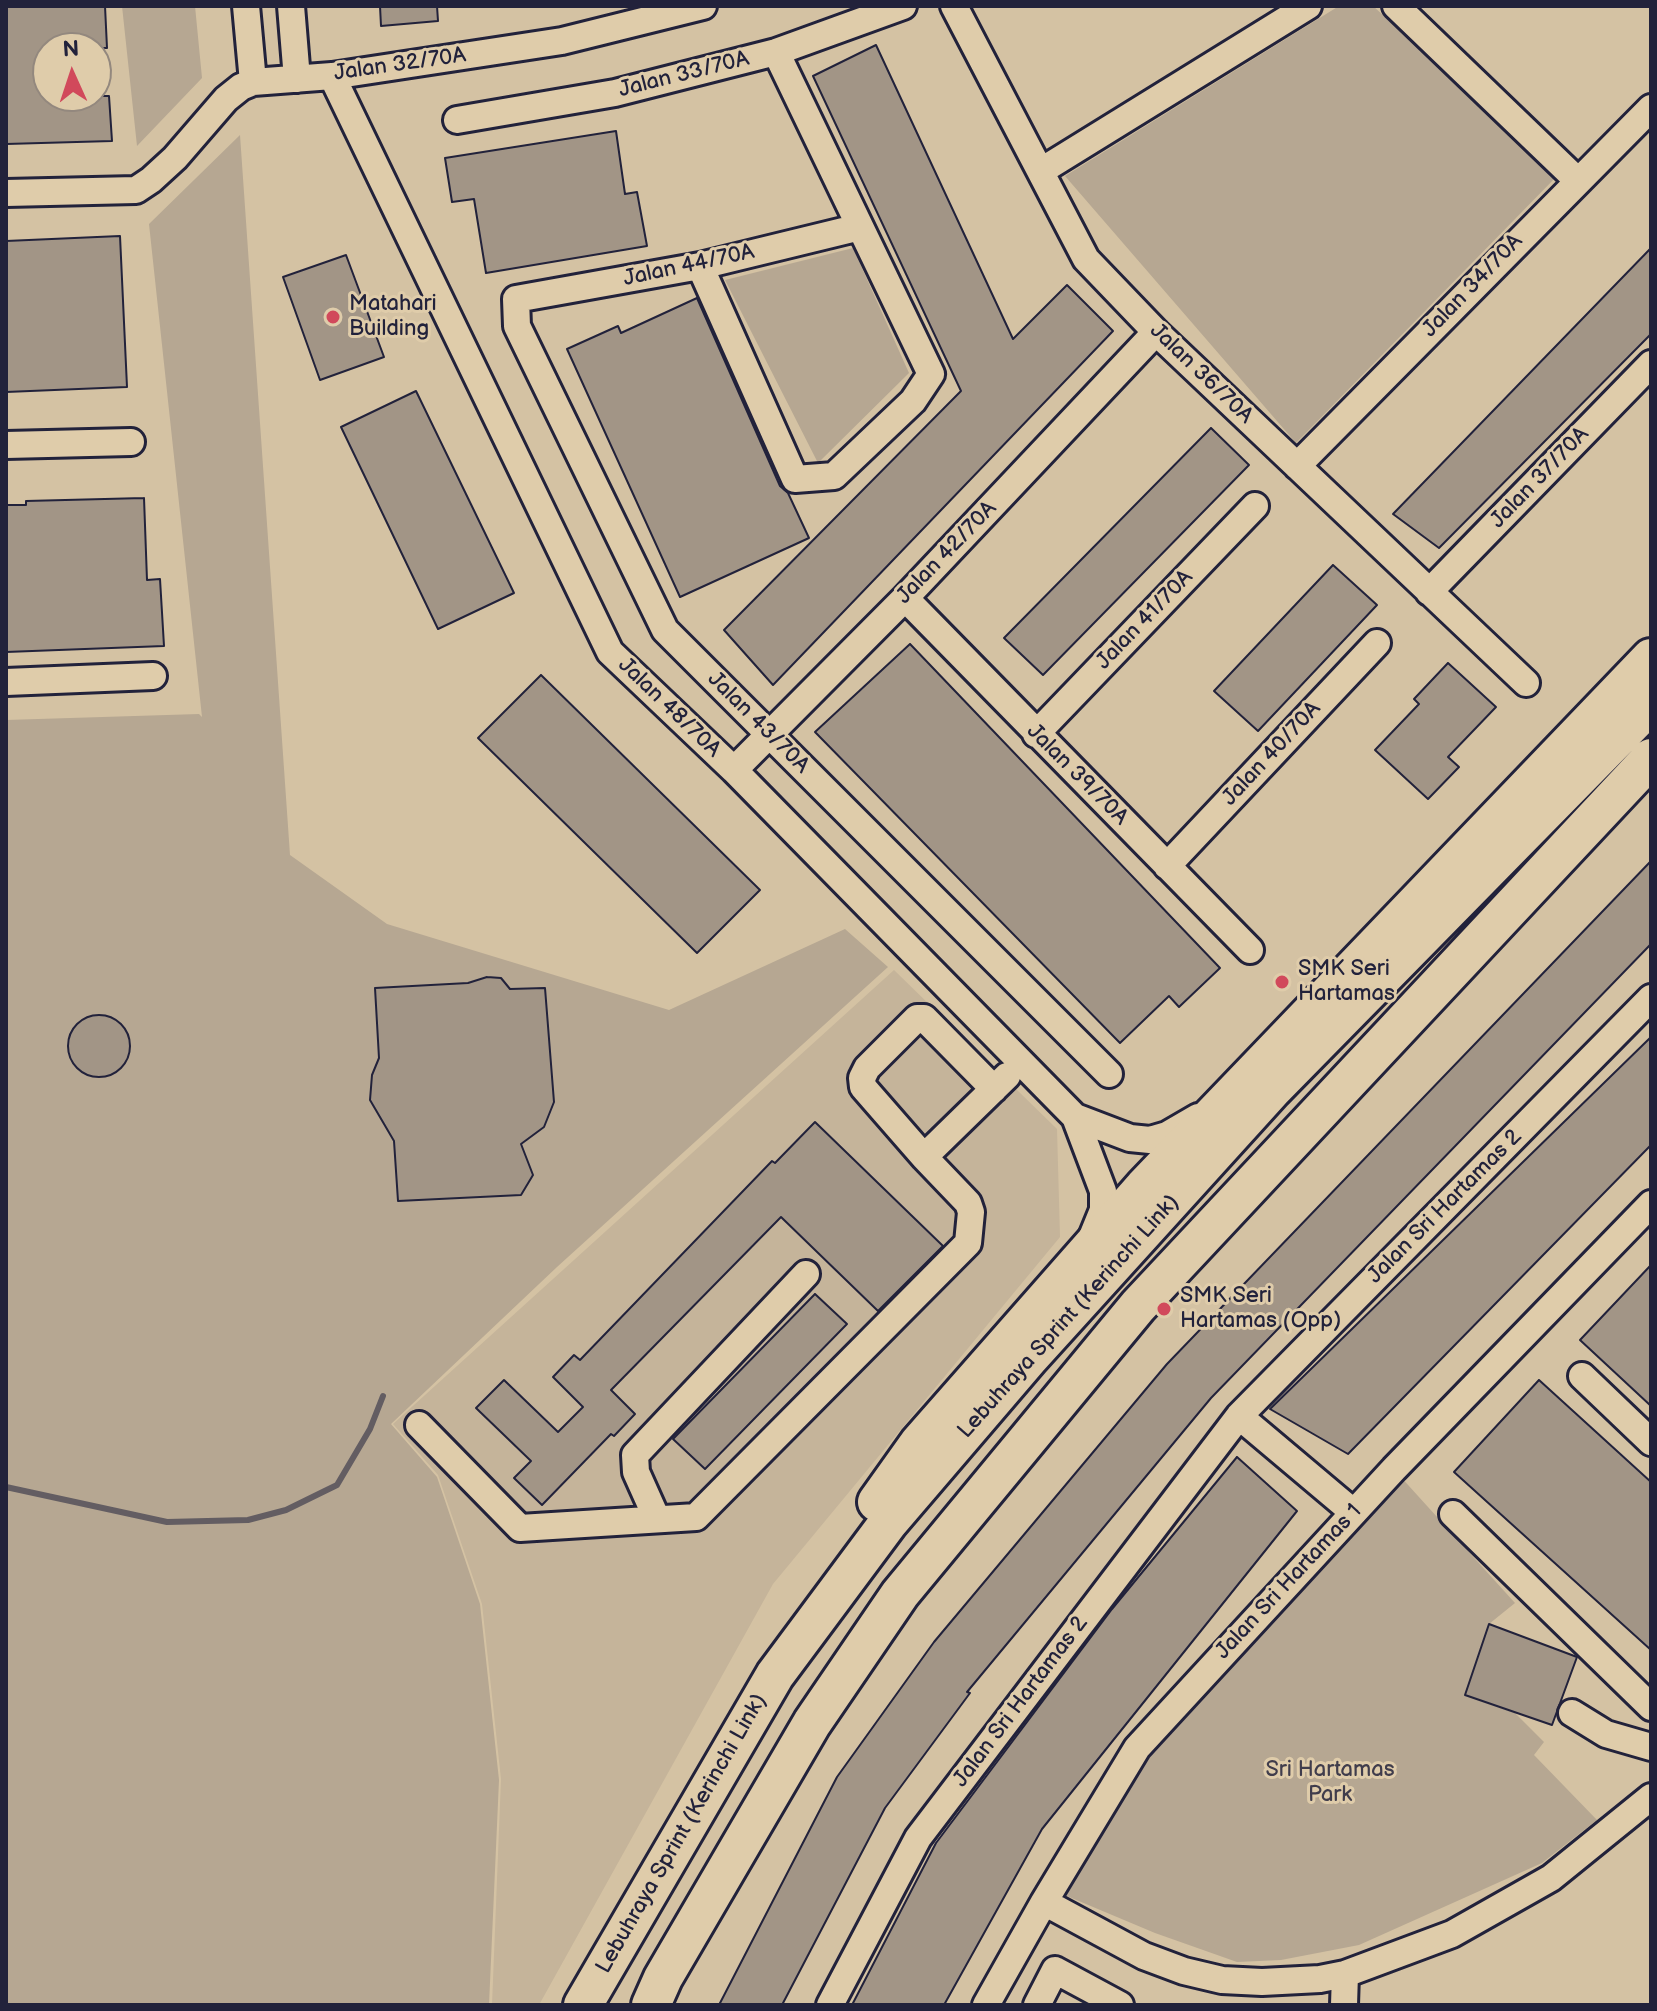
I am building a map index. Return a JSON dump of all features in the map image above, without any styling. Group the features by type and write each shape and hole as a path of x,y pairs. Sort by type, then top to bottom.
{"highway":[{"path":"775,1675 803,1603 919,1443 1144,1187 1651,658"},
{"name":"Lebuhraya Sprint (Kerinchi Link)","path":"583,2005 775,1675 888,1523 1030,1357 1272,1090 1651,704"},
{"name":"Lebuhraya Sprint (Kerinchi Link)","path":"651,2005 663,1978 812,1723 900,1594 1107,1343 1651,758"},
{"path":"1232,1206 1651,791"}],"street":[{"path":"6,193 136,190 175,158 226,99 253,82 246,6"},
{"path":"291,6 297,79"},
{"name":"Jalan 32/70A","path":"253,82 332,76 562,41 703,6"},
{"name":"Jalan 33/70A","path":"457,120 615,93 776,52 903,6"},
{"name":"Jalan 36/70A","path":"954,6 1086,259 1156,332 1526,683"},
{"path":"1041,171 1308,6"},
{"path":"1396,6 1577,180"},
{"path":"700,266 795,479 834,476 913,401 931,374 776,52"},
{"name":"Jalan 48/70A","path":"332,76 610,652 734,770 1075,1117 1103,1191 1103,1210 1078,1262"},
{"name":"Jalan 34/70A","path":"1297,466 1651,108"},
{"name":"Jalan 44/70A","path":"516,299 700,266 860,227"},
{"name":"Jalan 43/70A","path":"516,299 517,326 665,630 1109,1074"},
{"name":"Jalan 42/70A","path":"734,770 905,598 1156,332"},
{"name":"Jalan 37/70A","path":"1429,592 1651,364"},
{"path":"6,445 131,442"},
{"name":"Jalan 41/70A","path":"1036,734 1255,506"},
{"name":"Jalan 39/70A","path":"905,598 1250,950"},
{"name":"Jalan 40/70A","path":"1167,866 1377,643"},
{"path":"6,682 153,676"},
{"name":"Jalan Sri Hartamas 2","path":"830,2005 918,1838 1239,1416 1651,998"},
{"path":"419,1425 520,1528 696,1517 968,1243 971,1212 968,1203 863,1087 862,1078 867,1068 917,1018 924,1018 994,1089"},
{"path":"924,1157 1021,1062"},
{"name":"Jalan 48/70A","path":"1075,1117 1130,1138 1150,1140 1167,1135 1231,1095"},
{"name":"Jalan Sri Hartamas 1","path":"986,2005 1137,1748 1353,1512 1651,1204"},
{"path":"657,1519 636,1472 635,1455 806,1274"},
{"path":"1582,1376 1651,1442"},
{"path":"1239,1416 1353,1512"},
{"path":"1453,1514 1651,1707"},
{"path":"1572,1713 1606,1734 1651,1747"},
{"path":"1044,1902 1144,1956 1184,1971 1301,1993 1452,1934 1551,1878 1651,1797"},
{"path":"1037,2005 1055,1970 1120,2005"},
{"path":"1344,2005 1345,1974"}],"shaded area":[{"path":"894,970 1057,1129 1060,1237 773,1584 539,2005 492,2005 501,1779 482,1604 438,1475 393,1424"}],"green space":[{"path":"122,6 195,6 202,78 137,146"},
{"path":"1339,6 1373,6 1559,174 1296,443 1065,176"},
{"path":"240,135 290,855 387,924 669,1010 845,929 888,967 557,1267 391,1424 437,1477 480,1604 499,1780 489,2005 6,2005 6,720 199,714 202,717 149,224","holes":["487,977 510,989 545,988 554,1102 544,1127 521,1144 533,1175 521,1195 398,1201 394,1141 370,1100 372,1075 379,1058 375,988 468,983"]},
{"path":"853,248 909,373 818,463 725,280"},
{"name":"Sri Hartamas Park","path":"1399,1475 1515,1603 1489,1624 1465,1695 1515,1713 1544,1742 1534,1755 1597,1820 1542,1863 1359,1945 1281,1960 1237,1962 1155,1933 1055,1891 1140,1749"}],"building":[{"path":"6,6 105,6 106,32 32,32 32,112 110,112 112,141 6,144"},
{"path":"380,6 437,6 438,21 381,26"},
{"path":"876,45 1013,339 1067,285 1113,331 773,685 724,630 961,391 813,76"},
{"path":"616,131 625,194 637,192 647,246 486,273 474,199 452,202 445,158"},
{"path":"120,236 127,387 6,392 6,241"},
{"path":"1651,248 1651,334 1439,548 1393,514"},
{"name":"Matahari Building","path":"346,255 384,357 320,380 283,277"},
{"path":"697,298 780,486 788,493 809,538 680,597 567,349 618,326 621,333"},
{"path":"416,391 514,593 438,629 341,427"},
{"path":"1211,428 1249,465 1043,675 1004,638"},
{"path":"144,498 147,580 160,579 164,646 6,652 6,505 26,505 26,501"},
{"path":"1333,565 1377,605 1258,731 1214,691"},
{"path":"910,644 1220,968 1179,1007 1169,996 1120,1043 815,732"},
{"path":"1448,663 1496,707 1448,757 1459,767 1428,799 1375,750 1419,704 1414,699"},
{"path":"541,675 760,890 697,953 478,738"},
{"path":"1651,861 1651,944 1211,1398 967,1692 970,1693 885,1808 782,2005 719,2005 837,1777 934,1642 1167,1364"},
{"path":"487,977 501,978 510,989 545,988 554,1102 544,1127 521,1144 533,1175 521,1195 398,1201 394,1141 370,1100 372,1075 379,1058 375,988 468,983"},
{"path":"99,1015 111,1017 121,1024 128,1034 128,1058 121,1068 111,1075 99,1077 87,1075 77,1068 70,1058 68,1046 70,1034 77,1024 87,1017"},
{"path":"1651,1037 1651,1145 1348,1454 1270,1409"},
{"path":"815,1122 943,1246 878,1311 781,1217 611,1390 635,1414 614,1436 611,1434 542,1505 514,1478 531,1461 476,1408 504,1380 558,1432 583,1407 553,1377 574,1355 580,1360 772,1161 775,1163"},
{"path":"1651,1265 1651,1406 1580,1340"},
{"path":"815,1294 847,1324 705,1469 673,1439"},
{"path":"1539,1380 1651,1482 1651,1650 1454,1472"},
{"path":"1237,1457 1297,1511 1042,1829 944,2005 852,2005 936,1843 1112,1609"},
{"path":"1489,1624 1577,1657 1552,1725 1465,1695"}],"waterway":[{"path":"6,1487 167,1522 248,1520 286,1510 337,1485 370,1429 383,1396"}],"place":[{"name":"Matahari Building","path":"333,317"},
{"name":"SMK Seri Hartamas","path":"1282,982"},
{"name":"SMK Seri Hartamas (Opp)","path":"1164,1309"}]}
